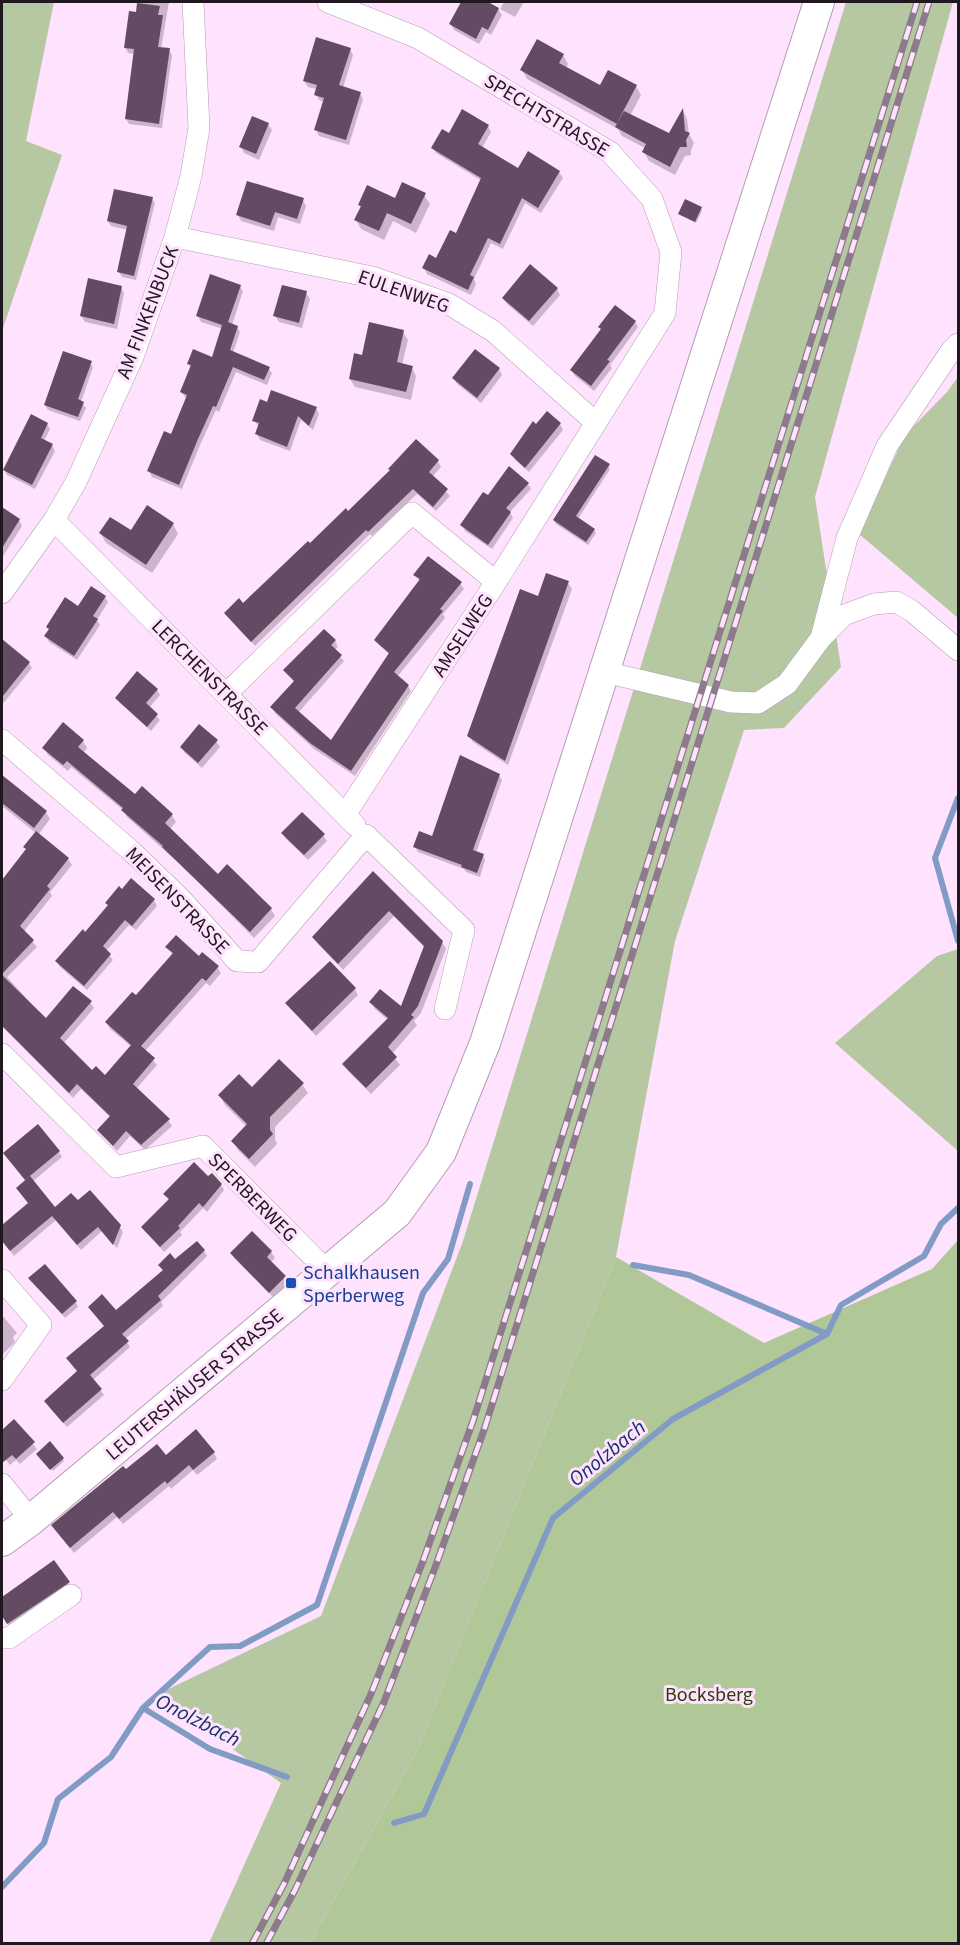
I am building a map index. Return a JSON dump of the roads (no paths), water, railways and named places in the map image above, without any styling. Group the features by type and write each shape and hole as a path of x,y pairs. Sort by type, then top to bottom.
{"main road":[{"name":"LEUTERSHÄUSER STRASSE","path":"2,1541 32,1520 397,1213 441,1152 485,1043 819,2"}],"street":[{"name":"AM FINKENBUCK","path":"2,593 54,520 76,482 133,357 175,237 192,176 199,128 193,2"},
{"name":"SPECHTSTRASSE","path":"328,2 418,38 610,152 652,199 671,252 665,313 496,582"},
{"name":"EULENWEG","path":"175,237 372,277 449,304 493,331 596,423"},
{"path":"820,638 848,538 887,446 958,344"},
{"name":"AMSELWEG","path":"227,693 412,513 496,582 345,815"},
{"name":"LERCHENSTRASSE","path":"54,520 366,835"},
{"path":"605,672 731,702 759,703 787,684 820,638 844,615 874,603 896,602 912,611 958,650"},
{"name":"MEISENSTRASSE","path":"2,740 129,849 180,898 237,961 258,962 366,835"},
{"path":"366,835 464,930 445,1009"},
{"name":"SPERBERWEG","path":"2,1054 116,1167 203,1146 328,1272"},
{"path":"2,1280 41,1325 2,1380"},
{"path":"2,1484 32,1520"},
{"path":"2,1638 9,1638 71,1594"}],"waterway":[{"name":"Onolzbach","path":"958,798 935,858 958,941"},
{"path":"143,1708 210,1647 240,1646 317,1605 423,1293 448,1259 470,1184"},
{"name":"Onolzbach","path":"394,1823 424,1814 553,1518 673,1419 827,1334 841,1305 924,1256 941,1224 958,1208"},
{"path":"633,1265 689,1275 827,1334"},
{"name":"Onolzbach","path":"2,1887 44,1843 58,1799 111,1757 143,1708 210,1749 287,1777"}],"railway":[{"path":"252,1944 284,1884 371,1694 423,1561 473,1421 917,2"},
{"path":"266,1944 295,1890 384,1702 485,1427 929,2"}],"place":[{"name":"Schalkhausen Sperberweg","path":"291,1283"}],"park label":[{"name":"Bocksberg","path":"709,1694"}]}
